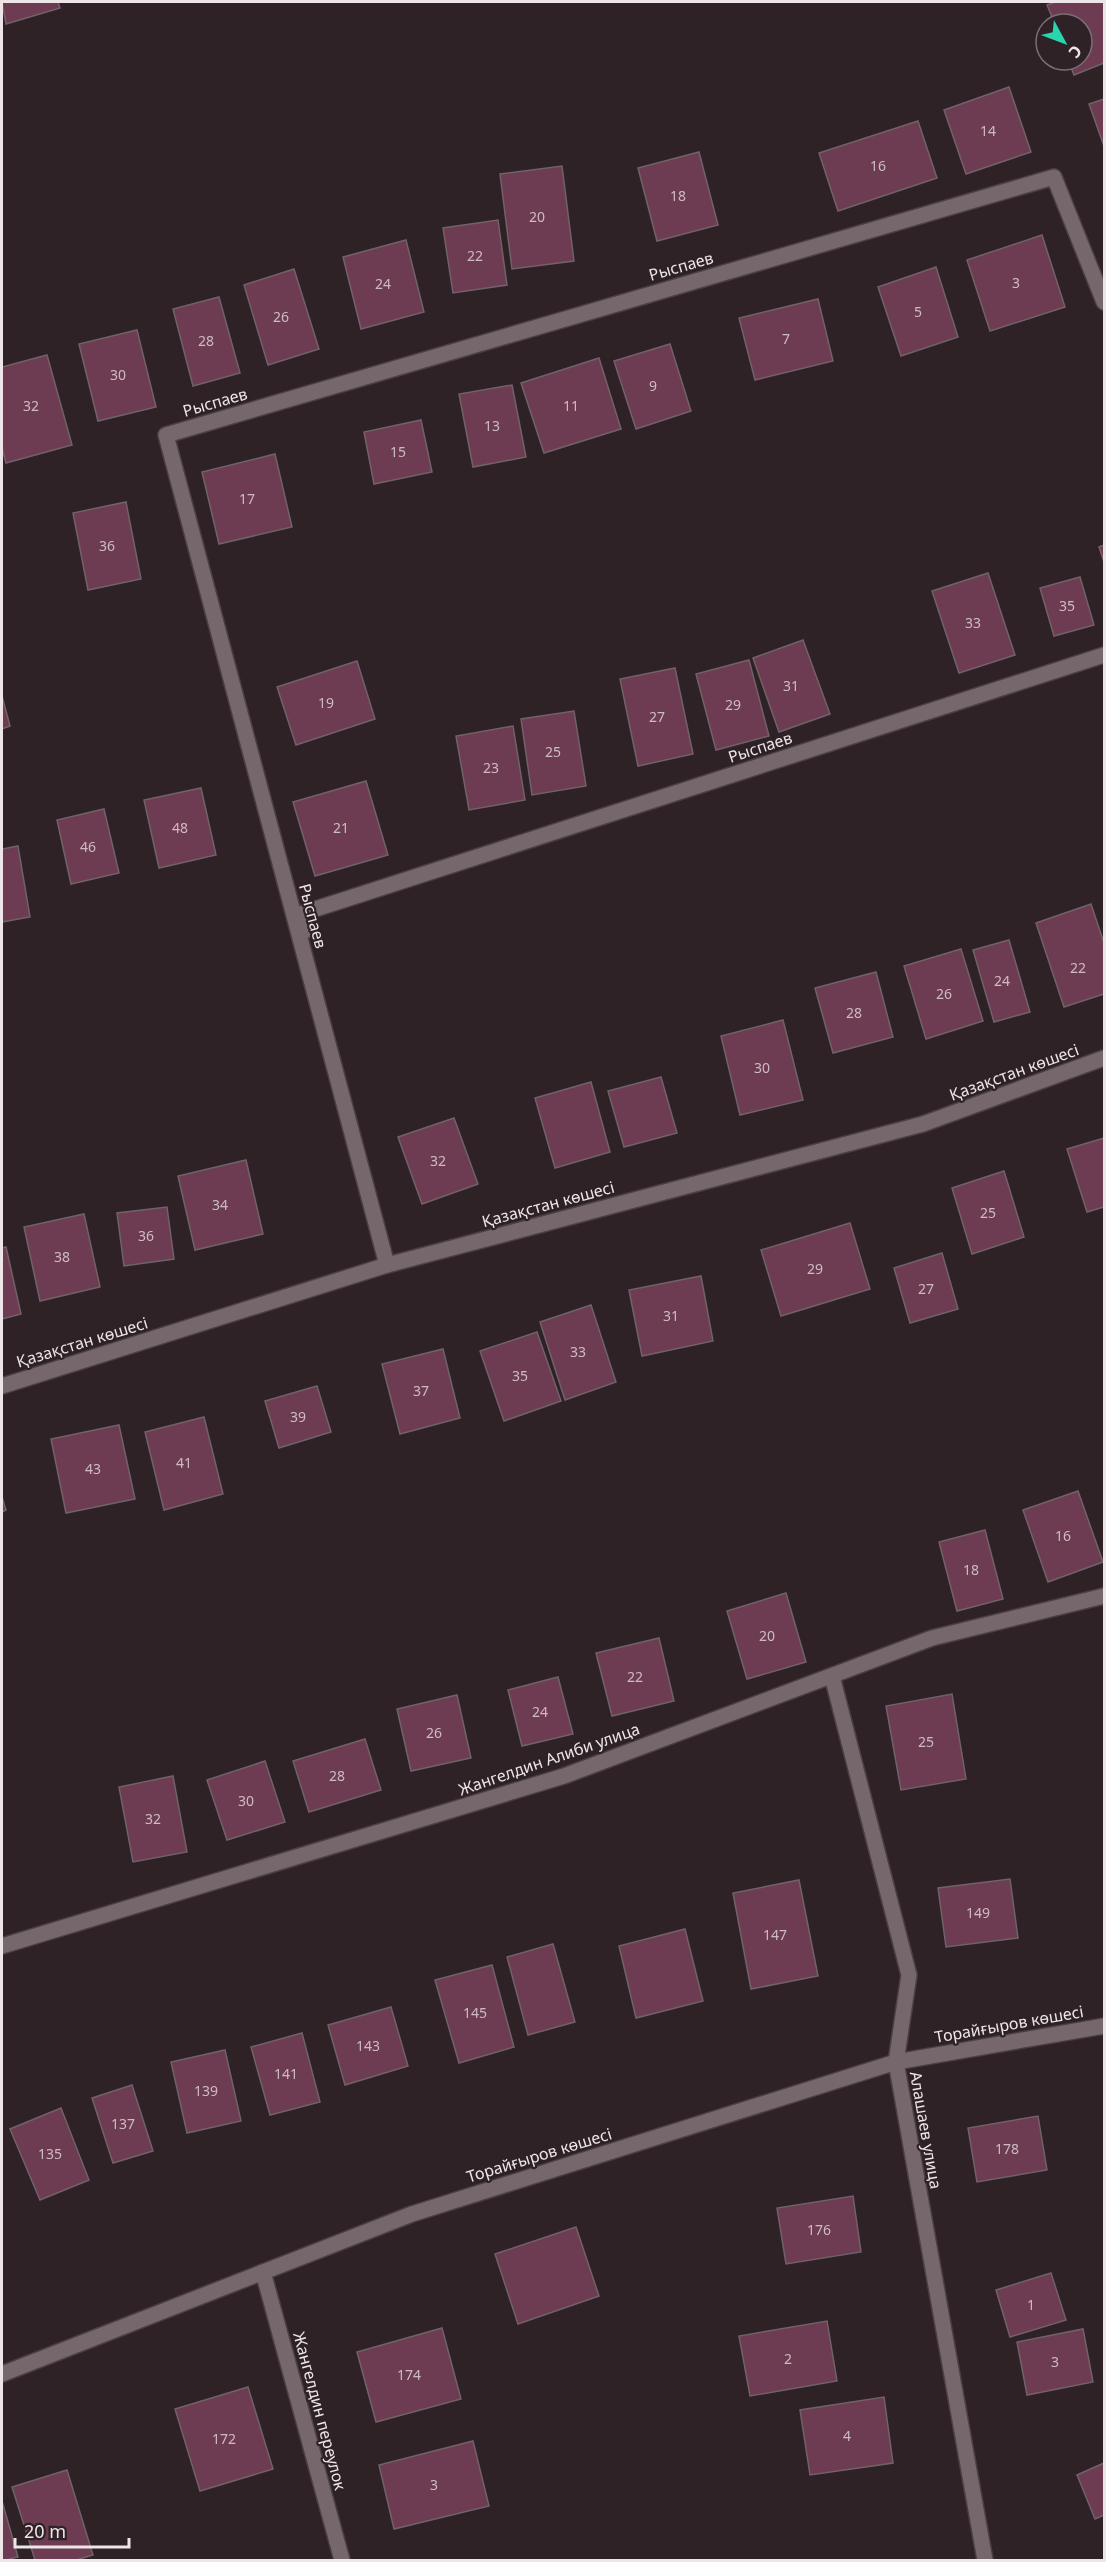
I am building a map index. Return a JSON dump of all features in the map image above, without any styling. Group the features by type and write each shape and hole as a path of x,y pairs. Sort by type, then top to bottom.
{"street":[{"name":"Рыспаев","path":"387,1265 166,435 1054,177 1104,302"},
{"name":"Рыспаев","path":"387,1265 303,913 1104,655"},
{"name":"Қазақстан көшесі","path":"2,1386 387,1265 922,1124 1104,1058"},
{"name":"Жангелдин Алиби улица","path":"2,1946 564,1776 932,1638 1104,1596"},
{"name":"Алашаев улица","path":"832,1676 909,1975 896,2062 985,2560"},
{"name":"Торайғыров көшесі","path":"2,2374 412,2214 896,2062 1104,2026"},
{"name":"Жангелдин переулок","path":"263,2272 342,2560"}],"building":[{"path":"2,2 58,2 60,8 6,24"},
{"path":"1056,2 1104,2 1104,63 1094,67 1094,12 1050,12 1047,5"},
{"path":"1009,87 1031,152 966,174 944,110"},
{"path":"1104,99 1104,146 1089,104"},
{"path":"918,121 937,178 838,211 819,153"},
{"path":"699,152 718,225 657,241 638,168"},
{"path":"562,166 574,261 512,269 500,174"},
{"path":"498,220 507,285 453,293 443,228"},
{"path":"1042,235 1065,307 990,331 967,260"},
{"path":"406,240 424,312 361,329 343,257"},
{"path":"936,267 958,337 901,356 878,287"},
{"path":"294,269 319,349 268,365 244,285"},
{"path":"219,297 240,373 193,386 173,309"},
{"path":"818,299 833,361 755,380 739,318"},
{"path":"137,330 156,407 98,421 79,344"},
{"path":"670,344 691,411 636,429 614,361"},
{"path":"47,355 72,445 6,463 2,448 2,367"},
{"path":"599,358 621,429 544,453 521,383"},
{"path":"512,385 526,457 473,467 459,394"},
{"path":"421,420 432,472 374,484 364,432"},
{"path":"275,454 292,527 219,544 202,472"},
{"path":"126,502 141,579 88,590 73,513"},
{"path":"1104,545 1104,562 1099,547"},
{"path":"988,573 1015,655 959,673 932,591"},
{"path":"1080,577 1094,625 1054,636 1040,588"},
{"path":"803,640 830,714 779,732 753,658"},
{"path":"749,660 769,736 716,750 696,674"},
{"path":"357,661 375,719 296,745 277,687"},
{"path":"675,668 693,754 638,766 620,679"},
{"path":"2,696 10,726 2,729"},
{"path":"574,711 586,786 532,795 521,719"},
{"path":"513,726 525,800 469,810 456,736"},
{"path":"366,781 388,855 315,876 293,802"},
{"path":"201,788 216,855 159,868 144,800"},
{"path":"104,809 119,873 71,884 57,820"},
{"path":"18,846 30,917 2,922 2,849"},
{"path":"1091,904 1104,943 1104,994 1064,1007 1036,923"},
{"path":"1009,940 1030,1012 994,1022 973,950"},
{"path":"961,949 983,1021 926,1039 904,966"},
{"path":"876,972 893,1037 833,1053 815,988"},
{"path":"783,1020 803,1100 740,1115 721,1036"},
{"path":"661,1077 677,1133 624,1147 608,1091"},
{"path":"591,1082 610,1152 555,1168 535,1098"},
{"path":"454,1118 478,1184 422,1204 398,1137"},
{"path":"1104,1138 1104,1207 1087,1212 1067,1149"},
{"path":"246,1160 263,1234 195,1250 178,1176"},
{"path":"1004,1171 1024,1237 972,1254 952,1188"},
{"path":"167,1207 174,1259 124,1266 117,1213"},
{"path":"84,1214 100,1287 40,1301 24,1227"},
{"path":"850,1223 870,1289 781,1316 761,1250"},
{"path":"6,1247 21,1314 2,1319 2,1248"},
{"path":"942,1253 958,1309 910,1323 894,1268"},
{"path":"701,1276 713,1341 642,1356 629,1290"},
{"path":"591,1305 616,1382 565,1400 540,1322"},
{"path":"537,1332 561,1401 504,1421 480,1351"},
{"path":"443,1349 460,1418 400,1434 382,1364"},
{"path":"317,1386 331,1432 279,1448 265,1401"},
{"path":"204,1417 223,1494 164,1510 145,1432"},
{"path":"119,1425 135,1499 66,1513 51,1439"},
{"path":"1078,1491 1103,1562 1048,1582 1023,1510"},
{"path":"2,1497 6,1510 2,1512"},
{"path":"985,1530 1003,1599 957,1611 939,1542"},
{"path":"786,1593 806,1662 747,1679 727,1611"},
{"path":"659,1638 674,1701 612,1716 596,1653"},
{"path":"558,1677 573,1734 522,1746 508,1690"},
{"path":"952,1694 966,1779 901,1790 886,1706"},
{"path":"457,1695 471,1758 411,1771 397,1709"},
{"path":"365,1739 381,1790 309,1812 293,1761"},
{"path":"265,1761 285,1822 227,1840 207,1780"},
{"path":"173,1776 187,1852 133,1862 119,1787"},
{"path":"1010,1879 1018,1938 946,1947 938,1888"},
{"path":"799,1880 818,1976 751,1989 733,1893"},
{"path":"685,1929 703,2001 636,2018 619,1946"},
{"path":"553,1944 575,2022 528,2035 507,1957"},
{"path":"492,1965 514,2047 459,2063 435,1980"},
{"path":"391,2007 408,2066 345,2085 328,2025"},
{"path":"302,2033 320,2102 270,2115 251,2047"},
{"path":"225,2050 241,2121 187,2133 171,2062"},
{"path":"132,2085 153,2151 113,2163 92,2098"},
{"path":"61,2108 89,2180 40,2200 10,2129"},
{"path":"1038,2116 1047,2170 977,2182 968,2128"},
{"path":"853,2196 861,2252 786,2264 777,2208"},
{"path":"576,2227 599,2296 518,2324 495,2254"},
{"path":"1051,2273 1066,2320 1010,2337 996,2290"},
{"path":"827,2321 837,2381 750,2396 739,2336"},
{"path":"442,2328 461,2399 376,2422 357,2352"},
{"path":"1083,2329 1093,2382 1027,2395 1017,2342"},
{"path":"248,2387 273,2469 200,2491 175,2409"},
{"path":"884,2397 893,2463 810,2475 800,2410"},
{"path":"473,2441 489,2506 394,2529 379,2465"},
{"path":"1104,2463 1104,2515 1095,2519 1077,2475"},
{"path":"67,2470 93,2555 76,2560 35,2560 12,2487"},
{"path":"2,2501 18,2557 5,2560 2,2560"}]}
